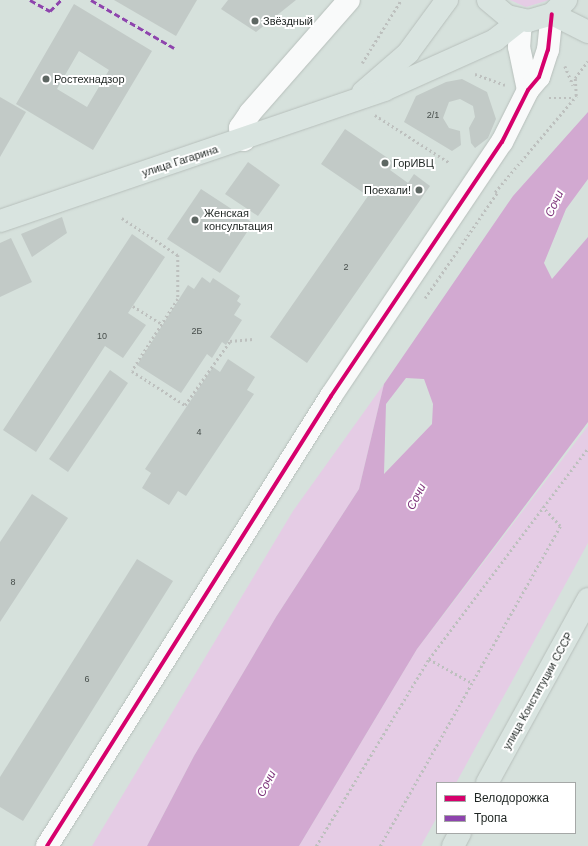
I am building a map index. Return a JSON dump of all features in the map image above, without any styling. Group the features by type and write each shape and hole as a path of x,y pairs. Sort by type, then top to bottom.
{"main road":[{"path":"357,96 408,52 447,0"},
{"path":"488,0 508,16 521,20 562,4 588,32"},
{"name":"улица Гагарина","path":"0,220 244,140 357,96 432,71 495,40 521,20"},
{"name":"улица Конституции СССР","path":"488,782 588,599"},
{"path":"453,846 459,834"}],"street":[{"path":"244,140 240,128 250,113 349,0"},
{"path":"47,846 331,396 476,181 515,120 528,90 539,77 562,4"},
{"path":"521,20 519,47 528,90"}],"path":[{"path":"476,181 497,193 576,96 565,60"},
{"path":"573,85 588,61"},
{"path":"372,114 450,163"},
{"path":"122,218 178,255 178,299 132,371 185,405 230,341 253,339"},
{"path":"133,306 162,324"},
{"path":"316,846 429,659 588,448"},
{"path":"380,846 560,526 542,508"},
{"path":"429,659 472,682"}],"shaded area":[{"path":"510,0 549,0 526,7"},
{"path":"384,384 359,489 276,617 194,756 147,846 92,846 293,511"},
{"path":"588,426 588,543 457,782 436,782 436,819 421,846 299,846 417,649"}],"water":[{"name":"Сочи","path":"588,112 588,179 566,209 544,263 552,279 588,237 588,422 417,649 299,846 147,846 194,756 276,617 359,489 384,384 513,196","holes":["406,378 424,379 433,404 432,424 384,474 386,404"]}],"building":[{"path":"114,0 197,0 176,36"},
{"name":"Звёздный","path":"228,0 296,0 256,32 221,9"},
{"name":"Ростехнадзор","path":"74,4 152,51 93,150 16,104","holes":["79,51 109,70 87,107 57,89"]},
{"path":"462,79 487,92 496,119 488,138 475,148 471,143 469,128 475,117 473,106 460,99 449,102 443,118 449,128 460,131 461,145 452,151 404,122 416,96 446,82"},
{"path":"0,97 26,112 0,157"},
{"path":"345,129 395,163 390,170 408,183 414,174 430,186 307,363 270,337 368,196 321,164"},
{"path":"248,162 280,185 258,216 225,194"},
{"path":"201,189 253,223 220,273 167,239"},
{"path":"62,217 67,233 32,257 21,234"},
{"path":"132,234 165,257 128,313 146,325 123,358 105,346 36,452 3,430"},
{"path":"11,238 32,282 0,297 0,243"},
{"path":"202,277 210,283 213,278 240,296 237,301 241,304 234,315 242,320 226,345 222,342 212,358 207,354 181,393 137,365 188,285 194,289"},
{"path":"228,359 255,377 247,390 254,394 186,496 178,491 169,505 142,488 151,473 145,469 213,367 220,372"},
{"path":"110,370 128,383 68,472 49,459"},
{"path":"32,494 68,518 0,622 0,542"},
{"path":"137,559 173,581 23,821 0,807 0,777"}],"marked path":[{"path":"30,0 50,11 61,0"},
{"path":"91,0 174,48"}],"cycle path":[{"path":"47,846 331,396 502,142 528,90 539,77 548,50 552,14"}],"place":[{"name":"Звёздный","path":"255,21"},
{"name":"Ростехнадзор","path":"46,79"},
{"name":"ГорИВЦ","path":"385,163"},
{"name":"Поехали!","path":"419,190"},
{"name":"Женская консультация","path":"195,220"}]}
